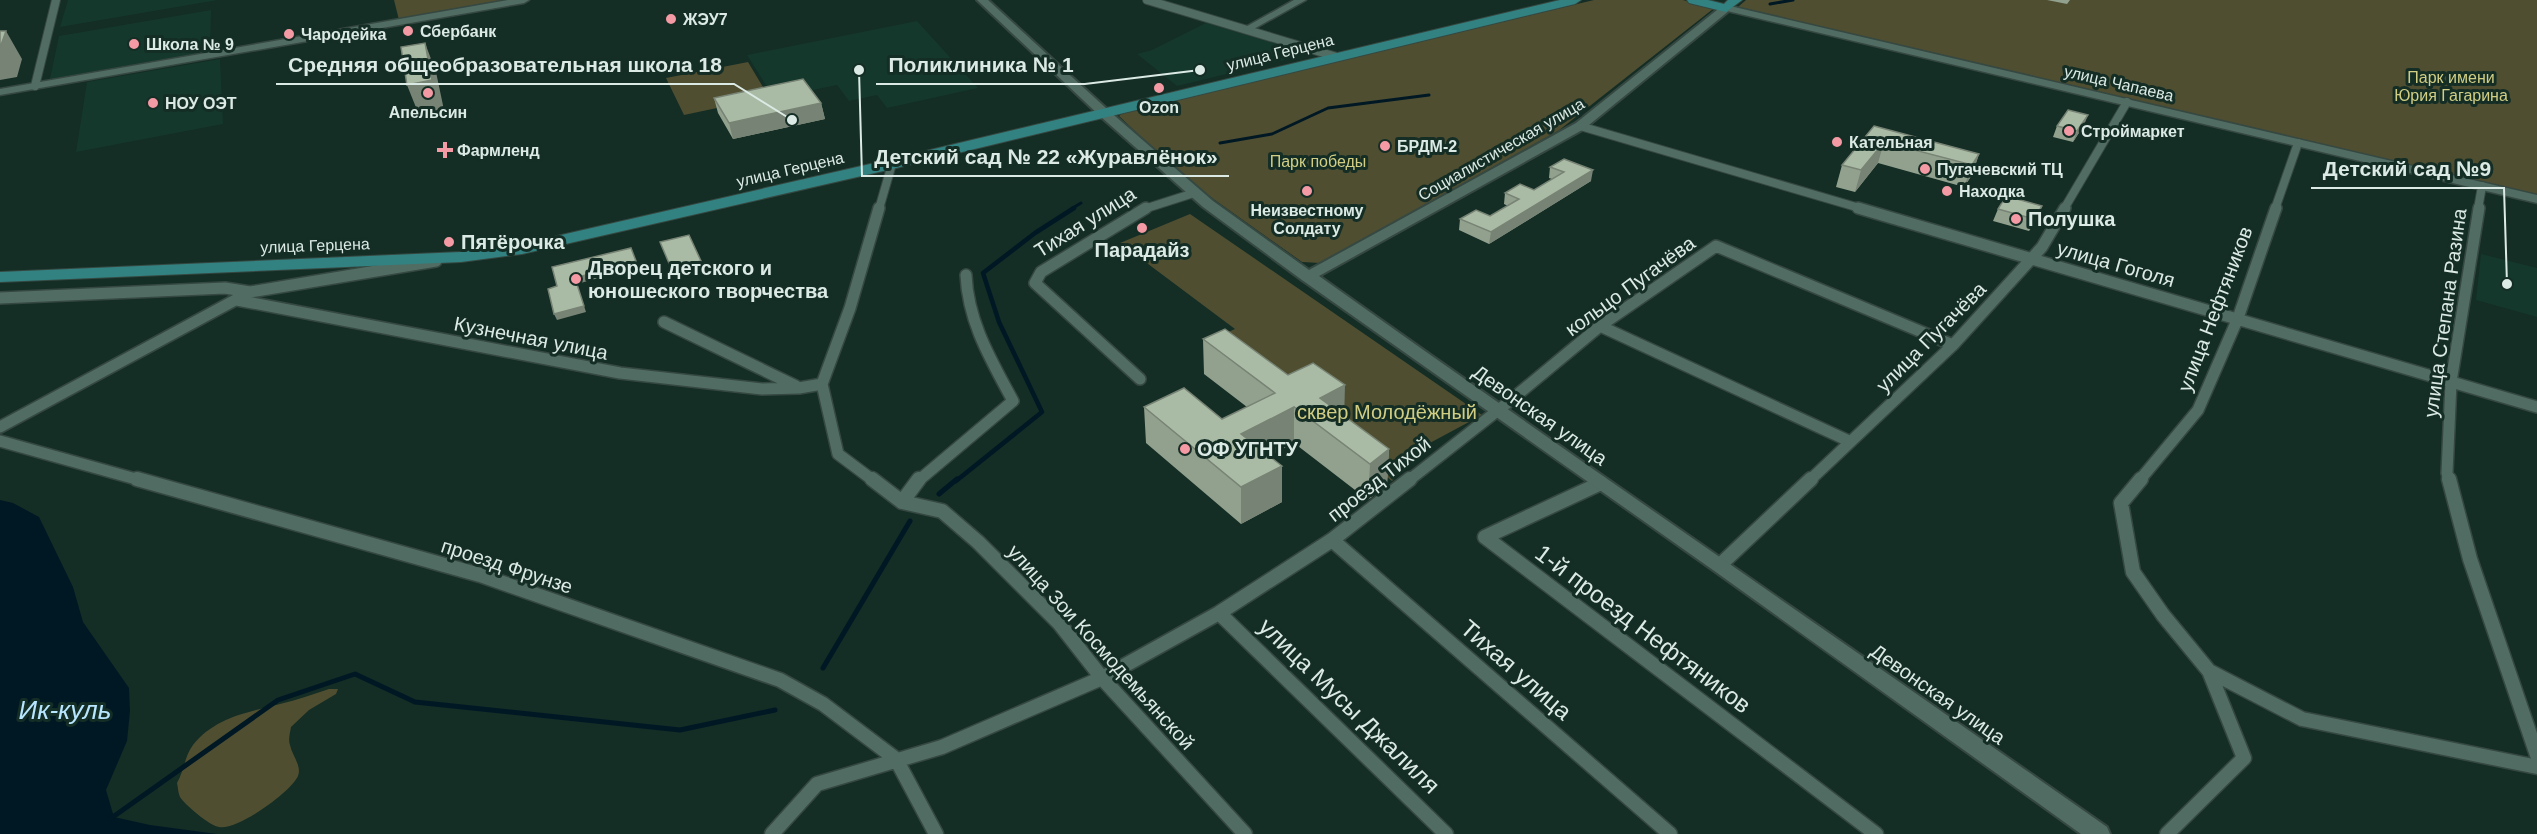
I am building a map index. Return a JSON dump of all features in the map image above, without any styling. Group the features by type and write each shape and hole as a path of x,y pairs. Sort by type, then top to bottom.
{"main road":[{"name":"Девонская улица","path":"982,0 1194,193 1307,277 1502,408 1601,483 2098,834"},
{"name":"улица Герцена","path":"0,277 461,257 522,249 892,164 1575,0"},
{"name":"улица Чапаева","path":"1694,0 1731,4"},
{"name":"Социалистическая улица","path":"1307,277 1580,126 1731,4"}],"street":[{"path":"35,86 56,0"},
{"path":"0,92 524,0"},
{"path":"1147,0 1337,57"},
{"path":"1247,29 1301,0"},
{"name":"улица Чапаева","path":"1731,4 2127,102 2537,199"},
{"name":"улица Пугачёва","path":"1720,565 1953,345 2042,247 2127,102"},
{"name":"улица Гоголя","path":"1580,126 2537,407"},
{"name":"улица Нефтяников","path":"2168,834 2244,758 2209,671 2163,615 2133,572 2121,503 2198,410 2238,318 2298,143"},
{"path":"822,384 850,309 892,164"},
{"name":"улица Степана Разина","path":"2482,186 2451,382 2447,474 2470,559 2537,755"},
{"name":"Тихая улица","path":"1140,379 1035,284 1041,272 1149,206 1194,193"},
{"name":"кольцо Пугачёва","path":"1502,408 1600,326 1716,246 1953,345"},
{"path":"0,298 225,288 250,292 461,257"},
{"path":"902,502 922,475 1013,401 978,333 965,294 966,275"},
{"path":"0,427 250,292"},
{"name":"Кузнечная улица","path":"237,300 620,373 762,389 799,388 822,384"},
{"path":"664,322 799,388"},
{"path":"1600,326 1849,441"},
{"name":"улица Зои Космодемьянской","path":"822,384 838,454 902,502 942,511 978,542 1059,623 1102,678 1245,834"},
{"name":"проезд Тихой","path":"772,834 817,784 942,747 1102,678 1219,613 1332,540 1502,408"},
{"name":"проезд Фрунзе","path":"0,441 480,575 780,680 823,704 896,759 936,834"},
{"name":"1-й проезд Нефтяников","path":"1601,483 1485,537 1876,834"},
{"name":"Тихая улица","path":"1332,540 1670,834"},
{"name":"улица Мусы Джалиля","path":"1219,613 1446,834"},
{"path":"2209,671 2302,719 2537,767"}],"shaded area":[{"path":"68,0 218,0 60,27"},
{"name":"Школа № 9","path":"211,10 210,51 50,79 59,36"},
{"path":"917,21 978,88 887,108 877,95 849,101 837,85 774,98 747,55"},
{"path":"1206,23 1309,54 1177,86 1137,54 1152,50"},
{"name":"НОУ ОЭТ","path":"220,59 223,124 76,152 87,82"},
{"path":"2481,254 2537,268 2537,317 2476,300"}],"green space":[{"path":"394,0 515,0 399,20"},
{"name":"Парк победы","path":"1594,0 1683,0 1713,9 1558,131 1320,263 1302,262 1184,178 1119,116 1124,112"},
{"name":"Парк имени Юрия Гагарина","path":"1746,0 2537,0 2537,195 1738,7"},
{"path":"748,62 769,97 684,115 666,78"},
{"name":"сквер Молодёжный","path":"1190,214 1482,415 1428,444 1392,481 1210,340 1235,329 1120,243"},
{"path":"329,689 338,689 336,694 309,710 291,727 289,743 298,764 298,776 285,791 263,809 238,823 219,827 198,814 180,797 177,783 188,753 193,745 212,728 245,713"}],"water":[{"name":"Ик-куль","path":"0,500 13,503 39,517 73,587 83,622 129,688 130,711 127,741 106,790 114,817 150,825 217,834 0,834"}],"building":[{"path":"0,31 6,31 0,48"},
{"path":"425,43 432,80 407,85 401,47"},
{"path":"803,79 821,103 729,123 714,98"},
{"path":"2068,110 2088,115 2077,131 2057,126"},
{"path":"1874,126 1979,154 1972,165 1884,142 1861,170 1842,165"},
{"path":"1564,159 1593,170 1491,232 1460,219 1476,210 1490,216 1519,199 1505,193 1520,184 1534,190 1564,172 1550,167"},
{"path":"2006,196 2042,206 2034,219 1998,209"},
{"path":"689,235 701,261 671,268 660,242"},
{"path":"631,248 636,261 575,278 584,306 554,314 548,289 557,286 552,267"},
{"path":"1225,329 1288,375 1313,363 1345,385 1320,398 1389,449 1370,464 1294,407 1241,434 1282,466 1241,487 1144,407 1184,388 1222,419 1275,393 1203,339"}],"waterway":[{"path":"1770,4 1793,0"},
{"path":"1220,143 1272,134 1328,108 1429,95"},
{"path":"1071,209 1081,203"},
{"path":"956,481 1042,412 999,322 983,273 1035,233 1074,208"},
{"path":"939,494 957,479"},
{"path":"823,668 910,521"},
{"path":"110,819 278,700 355,674 415,702 680,730 775,710"}],"place":[{"name":"ЖЭУ7","path":"671,19"},
{"name":"Сбербанк","path":"408,31"},
{"name":"Чародейка","path":"289,34"},
{"name":"Школа № 9","path":"134,44"},
{"name":"Детский сад № 22 «Журавлёнок»","path":"859,70"},
{"name":"Поликлиника № 1","path":"1200,70"},
{"name":"Ozon","path":"1159,88"},
{"name":"Апельсин","path":"428,93"},
{"name":"НОУ ОЭТ","path":"153,103"},
{"name":"Средняя общеобразовательная школа 18","path":"792,120"},
{"name":"Строймаркет","path":"2069,131"},
{"name":"Кательная","path":"1837,142"},
{"name":"БРДМ-2","path":"1385,146"},
{"name":"Фармленд","path":"445,150"},
{"name":"Пугачевский ТЦ","path":"1925,169"},
{"name":"Неизвестному Солдату","path":"1307,191"},
{"name":"Находка","path":"1947,191"},
{"name":"Полушка","path":"2016,219"},
{"name":"Парадайз","path":"1142,228"},
{"name":"Пятёрочка","path":"449,242"},
{"name":"Дворец детского и юношеского творчества","path":"576,279"},
{"name":"Детский сад №9","path":"2507,284"},
{"name":"ОФ УГНТУ","path":"1185,449"}]}
